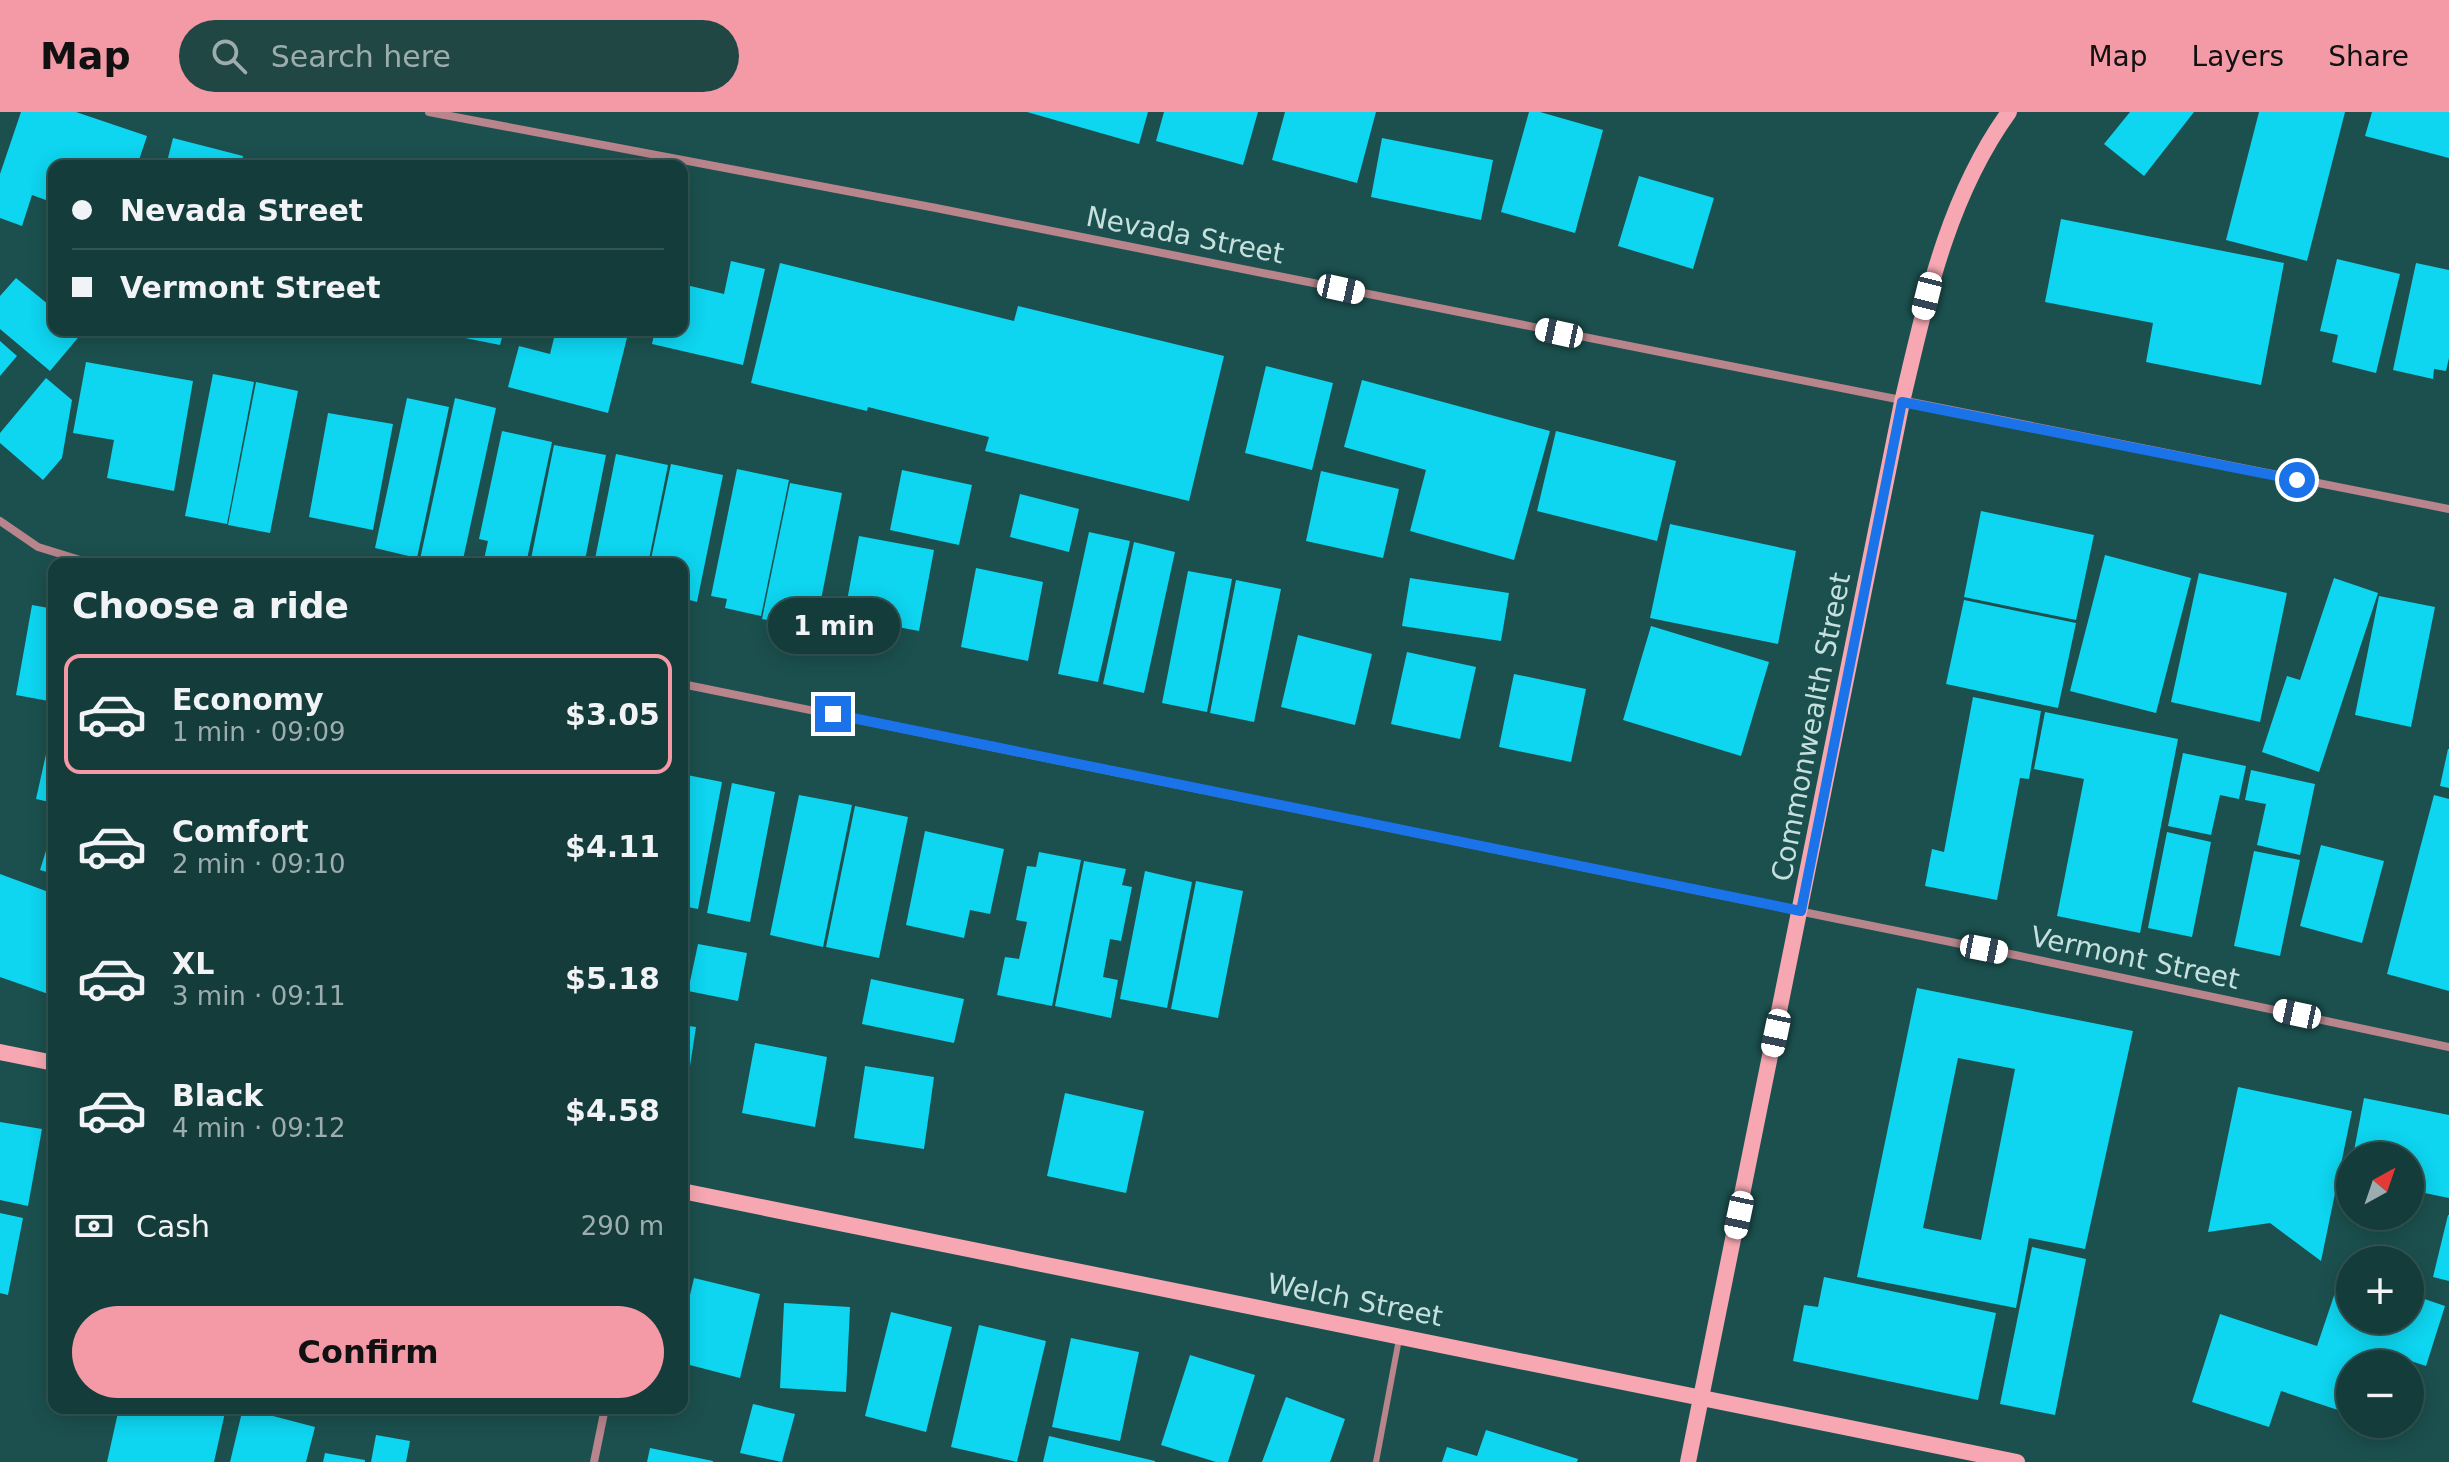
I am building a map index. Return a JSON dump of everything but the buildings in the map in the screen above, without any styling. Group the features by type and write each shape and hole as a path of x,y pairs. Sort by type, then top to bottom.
{"street":[{"name":"Nevada Street","path":"429,112 682,160"},
{"name":"Commonwealth Street","path":"1688,1462 1902,402 1934,269 1959,201 2009,112"},
{"name":"Nevada Street","path":"688,161 2449,509"},
{"path":"0,521 38,547 74,558"},
{"name":"Vermont Street","path":"688,685 1801,911 2449,1047"},
{"path":"0,1052 48,1062"},
{"name":"Welch Street","path":"688,1192 2017,1462"},
{"path":"594,1462 604,1414"}],"lane":[{"path":"1376,1462 1399,1336"}],"route":[{"path":"833,714 1801,911 1902,402 2297,480"}]}
